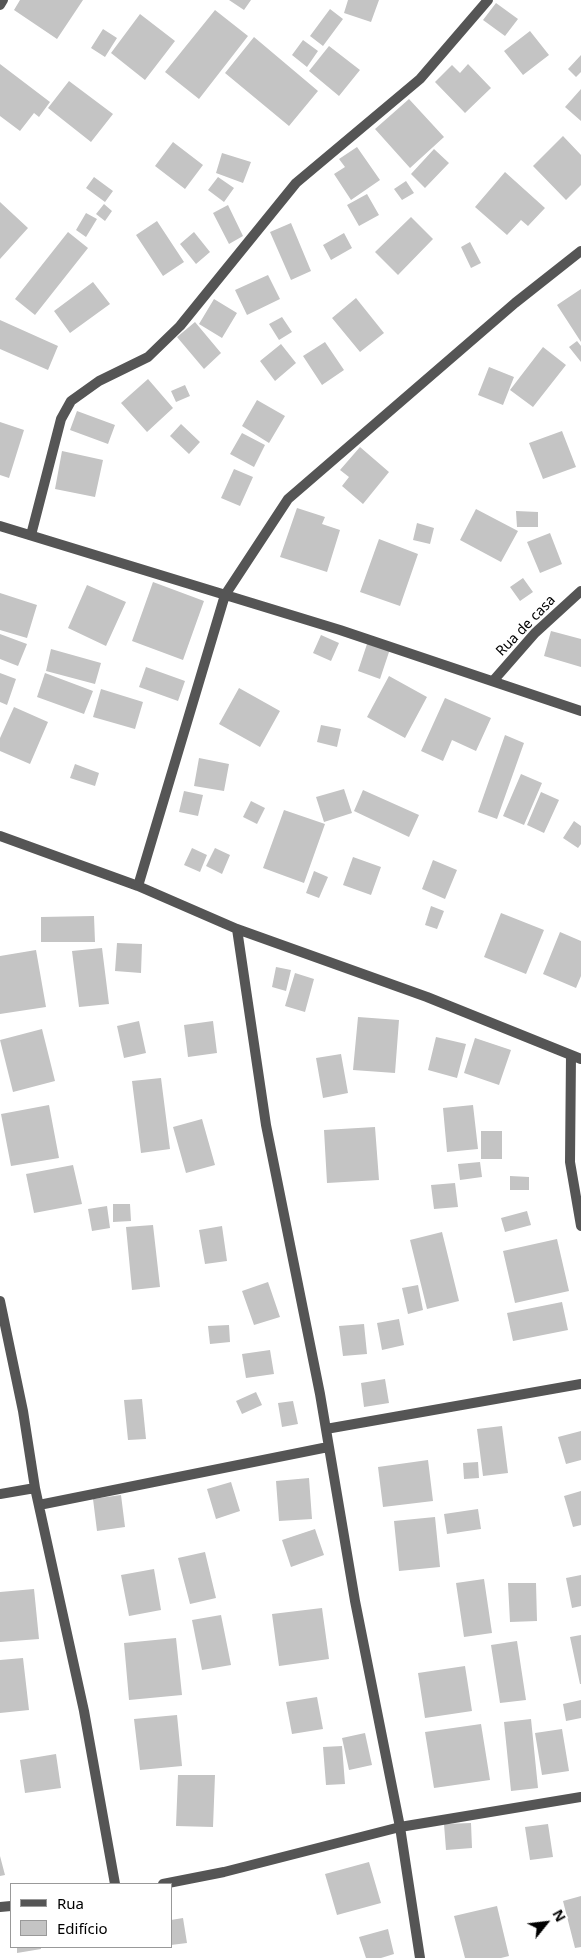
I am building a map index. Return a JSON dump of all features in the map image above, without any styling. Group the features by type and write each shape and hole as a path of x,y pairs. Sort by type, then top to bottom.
{"street":[{"path":"0,5 3,0"},
{"path":"30,535 61,419 70,401 99,381 148,357 180,326 296,183 420,79 488,0"},
{"path":"138,886 225,595 288,498 515,303 581,251"},
{"path":"0,526 340,630 581,711"},
{"name":"Rua de casa","path":"493,681 535,633 581,591"},
{"path":"0,836 138,886 237,929 427,997 581,1059"},
{"path":"237,929 266,1124 326,1429 355,1601 400,1826 420,1958"},
{"path":"571,1055 570,1162 581,1226"},
{"path":"0,1301 23,1411 35,1488 84,1711 115,1883"},
{"path":"326,1429 581,1384"},
{"path":"39,1505 328,1446"},
{"path":"0,1494 35,1488"},
{"path":"168,1883 224,1872 400,1826 581,1797"}],"building":[{"path":"20,0 83,0 57,39 14,10"},
{"path":"229,0 251,0 244,10"},
{"path":"348,0 379,0 371,22 344,13"},
{"path":"496,3 518,19 505,36 483,20"},
{"path":"330,9 343,19 323,46 310,36"},
{"path":"215,10 248,36 199,99 165,72"},
{"path":"140,14 175,41 145,80 111,53"},
{"path":"103,29 117,38 105,57 91,48"},
{"path":"530,31 549,55 523,75 504,51"},
{"path":"254,37 318,91 289,126 225,73"},
{"path":"303,40 318,51 307,67 292,55"},
{"path":"329,46 360,70 339,96 309,71"},
{"path":"581,55 581,72 576,77 568,69"},
{"path":"0,64 50,102 39,117 34,113 20,131 0,116"},
{"path":"468,64 491,88 465,113 435,82 452,65 460,73"},
{"path":"69,81 113,114 91,142 48,108"},
{"path":"581,89 581,121 565,107"},
{"path":"409,99 444,137 410,168 375,129"},
{"path":"563,136 581,155 581,185 566,200 533,166"},
{"path":"173,142 203,165 185,189 155,166"},
{"path":"357,147 380,180 351,200 334,174 345,167 339,159"},
{"path":"434,149 449,163 425,188 411,174"},
{"path":"222,153 251,162 243,183 216,173"},
{"path":"505,172 545,208 528,226 521,220 507,235 475,207"},
{"path":"94,177 113,191 105,202 86,188"},
{"path":"218,177 234,188 224,202 208,190"},
{"path":"406,181 414,193 402,200 394,189"},
{"path":"367,194 379,215 359,226 347,205"},
{"path":"0,202 28,228 0,259"},
{"path":"104,204 112,211 105,221 96,214"},
{"path":"228,205 243,236 229,244 213,213"},
{"path":"86,213 97,219 86,237 76,230"},
{"path":"411,217 433,239 398,275 375,252"},
{"path":"157,221 184,262 163,276 136,235"},
{"path":"291,223 311,271 291,280 270,232"},
{"path":"68,232 88,248 35,315 15,299"},
{"path":"194,232 210,252 196,264 180,244"},
{"path":"344,233 352,248 331,260 323,245"},
{"path":"470,242 481,263 471,268 461,247"},
{"path":"268,275 280,299 247,315 235,290"},
{"path":"93,282 110,304 70,333 54,311"},
{"path":"581,289 581,342 557,305"},
{"path":"356,298 384,333 360,352 332,318"},
{"path":"214,299 237,313 222,338 199,324"},
{"path":"282,317 292,332 279,340 269,324"},
{"path":"0,320 58,346 48,370 0,349"},
{"path":"195,322 221,353 204,369 177,337"},
{"path":"577,341 581,346 581,362 569,347"},
{"path":"325,342 344,370 322,385 303,356"},
{"path":"281,344 296,363 275,381 260,361"},
{"path":"543,347 566,365 533,407 510,390"},
{"path":"489,367 514,377 503,405 478,395"},
{"path":"148,379 173,408 147,432 121,403"},
{"path":"185,385 190,396 176,402 171,391"},
{"path":"257,400 285,416 269,443 242,426"},
{"path":"77,411 115,425 108,444 70,430"},
{"path":"0,422 24,430 9,478 0,475"},
{"path":"181,424 200,442 189,454 170,436"},
{"path":"562,431 576,467 543,479 529,443"},
{"path":"242,433 265,445 254,467 230,454"},
{"path":"360,447 389,472 363,504 342,486 349,477 340,470"},
{"path":"62,451 103,460 95,497 55,489"},
{"path":"234,469 253,477 240,506 221,498"},
{"path":"297,508 325,517 322,524 340,530 327,572 280,557"},
{"path":"476,509 518,531 501,562 460,540"},
{"path":"516,511 538,512 538,527 517,527"},
{"path":"417,523 434,528 430,544 413,540"},
{"path":"550,533 562,564 540,573 527,542"},
{"path":"379,539 418,554 400,606 360,592"},
{"path":"523,578 533,592 520,601 510,587"},
{"path":"153,582 204,601 183,660 132,641"},
{"path":"87,585 126,602 106,646 68,628"},
{"path":"0,593 37,605 27,638 0,630"},
{"path":"551,631 581,639 581,667 544,656"},
{"path":"0,634 27,644 18,666 0,659"},
{"path":"321,635 339,643 331,661 313,653"},
{"path":"368,641 390,649 380,679 358,671"},
{"path":"51,649 101,663 95,684 46,671"},
{"path":"146,667 185,681 178,701 139,687"},
{"path":"0,673 16,679 7,705 0,702"},
{"path":"45,673 93,691 84,714 37,697"},
{"path":"389,676 427,697 405,738 367,717"},
{"path":"239,688 280,711 260,747 219,724"},
{"path":"101,689 143,702 135,729 93,717"},
{"path":"445,698 491,718 476,751 452,740 443,761 421,751"},
{"path":"14,707 48,722 30,764 0,751 0,738"},
{"path":"321,725 341,729 337,747 317,742"},
{"path":"505,735 524,743 497,819 478,812"},
{"path":"199,758 229,764 224,791 194,786"},
{"path":"75,764 99,773 95,786 70,778"},
{"path":"521,774 542,783 524,825 503,816"},
{"path":"344,789 352,813 324,822 316,797"},
{"path":"363,790 419,815 409,837 354,811"},
{"path":"184,791 203,795 198,816 179,812"},
{"path":"541,792 559,800 544,833 527,825"},
{"path":"251,801 265,808 257,824 243,817"},
{"path":"284,810 325,824 304,883 263,868"},
{"path":"574,821 581,826 581,844 578,848 563,838"},
{"path":"192,848 207,855 200,872 184,865"},
{"path":"215,848 230,855 222,874 206,866"},
{"path":"353,857 381,867 371,895 343,885"},
{"path":"433,860 457,870 445,899 422,889"},
{"path":"314,871 328,877 319,898 306,893"},
{"path":"431,906 444,911 437,929 425,925"},
{"path":"501,913 544,930 526,974 484,957"},
{"path":"94,916 95,942 41,942 41,917"},
{"path":"560,932 581,941 581,976 576,988 543,974"},
{"path":"117,943 142,944 141,973 115,971"},
{"path":"102,948 109,1004 79,1007 72,951"},
{"path":"36,950 46,1007 0,1014 0,956"},
{"path":"276,967 291,970 286,991 272,987"},
{"path":"295,973 314,979 305,1012 285,1006"},
{"path":"358,1017 399,1020 395,1073 353,1070"},
{"path":"139,1021 146,1053 124,1058 117,1026"},
{"path":"213,1021 217,1053 188,1057 184,1025"},
{"path":"42,1029 55,1081 13,1092 0,1040"},
{"path":"436,1037 466,1044 457,1078 428,1070"},
{"path":"475,1038 511,1050 499,1085 464,1073"},
{"path":"341,1054 348,1093 323,1098 316,1058"},
{"path":"161,1078 170,1149 141,1153 132,1081"},
{"path":"49,1105 59,1158 11,1166 1,1114"},
{"path":"473,1105 478,1149 447,1152 443,1108"},
{"path":"202,1119 215,1165 186,1173 173,1127"},
{"path":"375,1127 379,1180 327,1183 324,1130"},
{"path":"481,1131 502,1131 502,1159 481,1159"},
{"path":"480,1162 482,1177 460,1180 458,1164"},
{"path":"73,1165 82,1204 34,1213 26,1174"},
{"path":"510,1176 529,1177 529,1190 510,1190"},
{"path":"455,1183 458,1207 434,1209 431,1185"},
{"path":"113,1204 130,1204 131,1221 113,1222"},
{"path":"107,1206 110,1228 92,1231 88,1209"},
{"path":"527,1211 531,1225 505,1232 501,1218"},
{"path":"153,1225 160,1287 132,1290 126,1227"},
{"path":"222,1226 227,1261 205,1264 199,1230"},
{"path":"442,1232 459,1301 427,1309 410,1240"},
{"path":"557,1239 569,1291 515,1303 503,1251"},
{"path":"268,1282 280,1317 254,1325 242,1291"},
{"path":"418,1285 423,1310 408,1314 402,1288"},
{"path":"562,1302 568,1330 513,1341 507,1313"},
{"path":"399,1319 404,1345 382,1350 377,1323"},
{"path":"364,1324 367,1354 343,1356 339,1326"},
{"path":"229,1325 230,1342 210,1344 208,1326"},
{"path":"270,1350 274,1374 246,1378 242,1354"},
{"path":"385,1379 389,1403 364,1407 361,1383"},
{"path":"256,1392 262,1405 242,1414 236,1401"},
{"path":"142,1399 146,1439 128,1440 124,1400"},
{"path":"293,1401 298,1424 282,1427 278,1403"},
{"path":"502,1426 508,1473 483,1476 477,1429"},
{"path":"581,1431 581,1460 566,1464 558,1437"},
{"path":"428,1460 433,1501 383,1507 378,1467"},
{"path":"478,1462 479,1478 464,1479 463,1463"},
{"path":"309,1478 312,1519 279,1521 276,1481"},
{"path":"231,1482 240,1511 216,1519 207,1489"},
{"path":"581,1491 581,1525 573,1527 564,1496"},
{"path":"121,1495 125,1527 97,1531 93,1499"},
{"path":"478,1509 481,1529 447,1534 444,1514"},
{"path":"435,1517 440,1567 399,1571 394,1521"},
{"path":"315,1529 324,1555 291,1567 282,1540"},
{"path":"205,1552 216,1598 190,1604 178,1558"},
{"path":"154,1569 161,1610 129,1616 121,1575"},
{"path":"581,1575 581,1606 572,1608 566,1578"},
{"path":"484,1579 492,1633 464,1637 456,1583"},
{"path":"508,1583 536,1583 537,1621 510,1622"},
{"path":"34,1589 39,1639 0,1642 0,1592"},
{"path":"322,1608 329,1659 279,1666 272,1614"},
{"path":"221,1615 231,1665 202,1670 192,1620"},
{"path":"581,1635 581,1684 580,1684 570,1637"},
{"path":"176,1638 182,1695 129,1700 124,1643"},
{"path":"517,1641 526,1700 500,1703 491,1645"},
{"path":"23,1658 29,1710 0,1713 0,1660"},
{"path":"465,1666 472,1711 425,1718 418,1673"},
{"path":"317,1697 323,1729 292,1734 286,1702"},
{"path":"581,1700 581,1718 566,1721 563,1704"},
{"path":"177,1715 182,1766 140,1770 134,1719"},
{"path":"531,1719 538,1788 511,1791 504,1722"},
{"path":"481,1724 490,1780 434,1788 425,1732"},
{"path":"562,1729 569,1771 542,1775 535,1733"},
{"path":"365,1733 372,1765 349,1770 342,1738"},
{"path":"342,1746 345,1784 326,1785 323,1747"},
{"path":"56,1754 61,1788 25,1793 20,1760"},
{"path":"178,1775 215,1775 213,1827 176,1826"},
{"path":"471,1823 472,1848 446,1850 444,1824"},
{"path":"548,1824 553,1857 530,1860 525,1827"},
{"path":"0,1856 5,1875 0,1876"},
{"path":"369,1862 381,1903 337,1915 325,1874"},
{"path":"581,1896 581,1947 575,1948 563,1901"},
{"path":"497,1906 509,1956 501,1958 465,1958 454,1916"},
{"path":"183,1918 187,1943 172,1945 172,1920"},
{"path":"388,1929 394,1954 381,1958 366,1958 359,1937"},
{"path":"17,1948 41,1948 41,1949 17,1953"}]}
